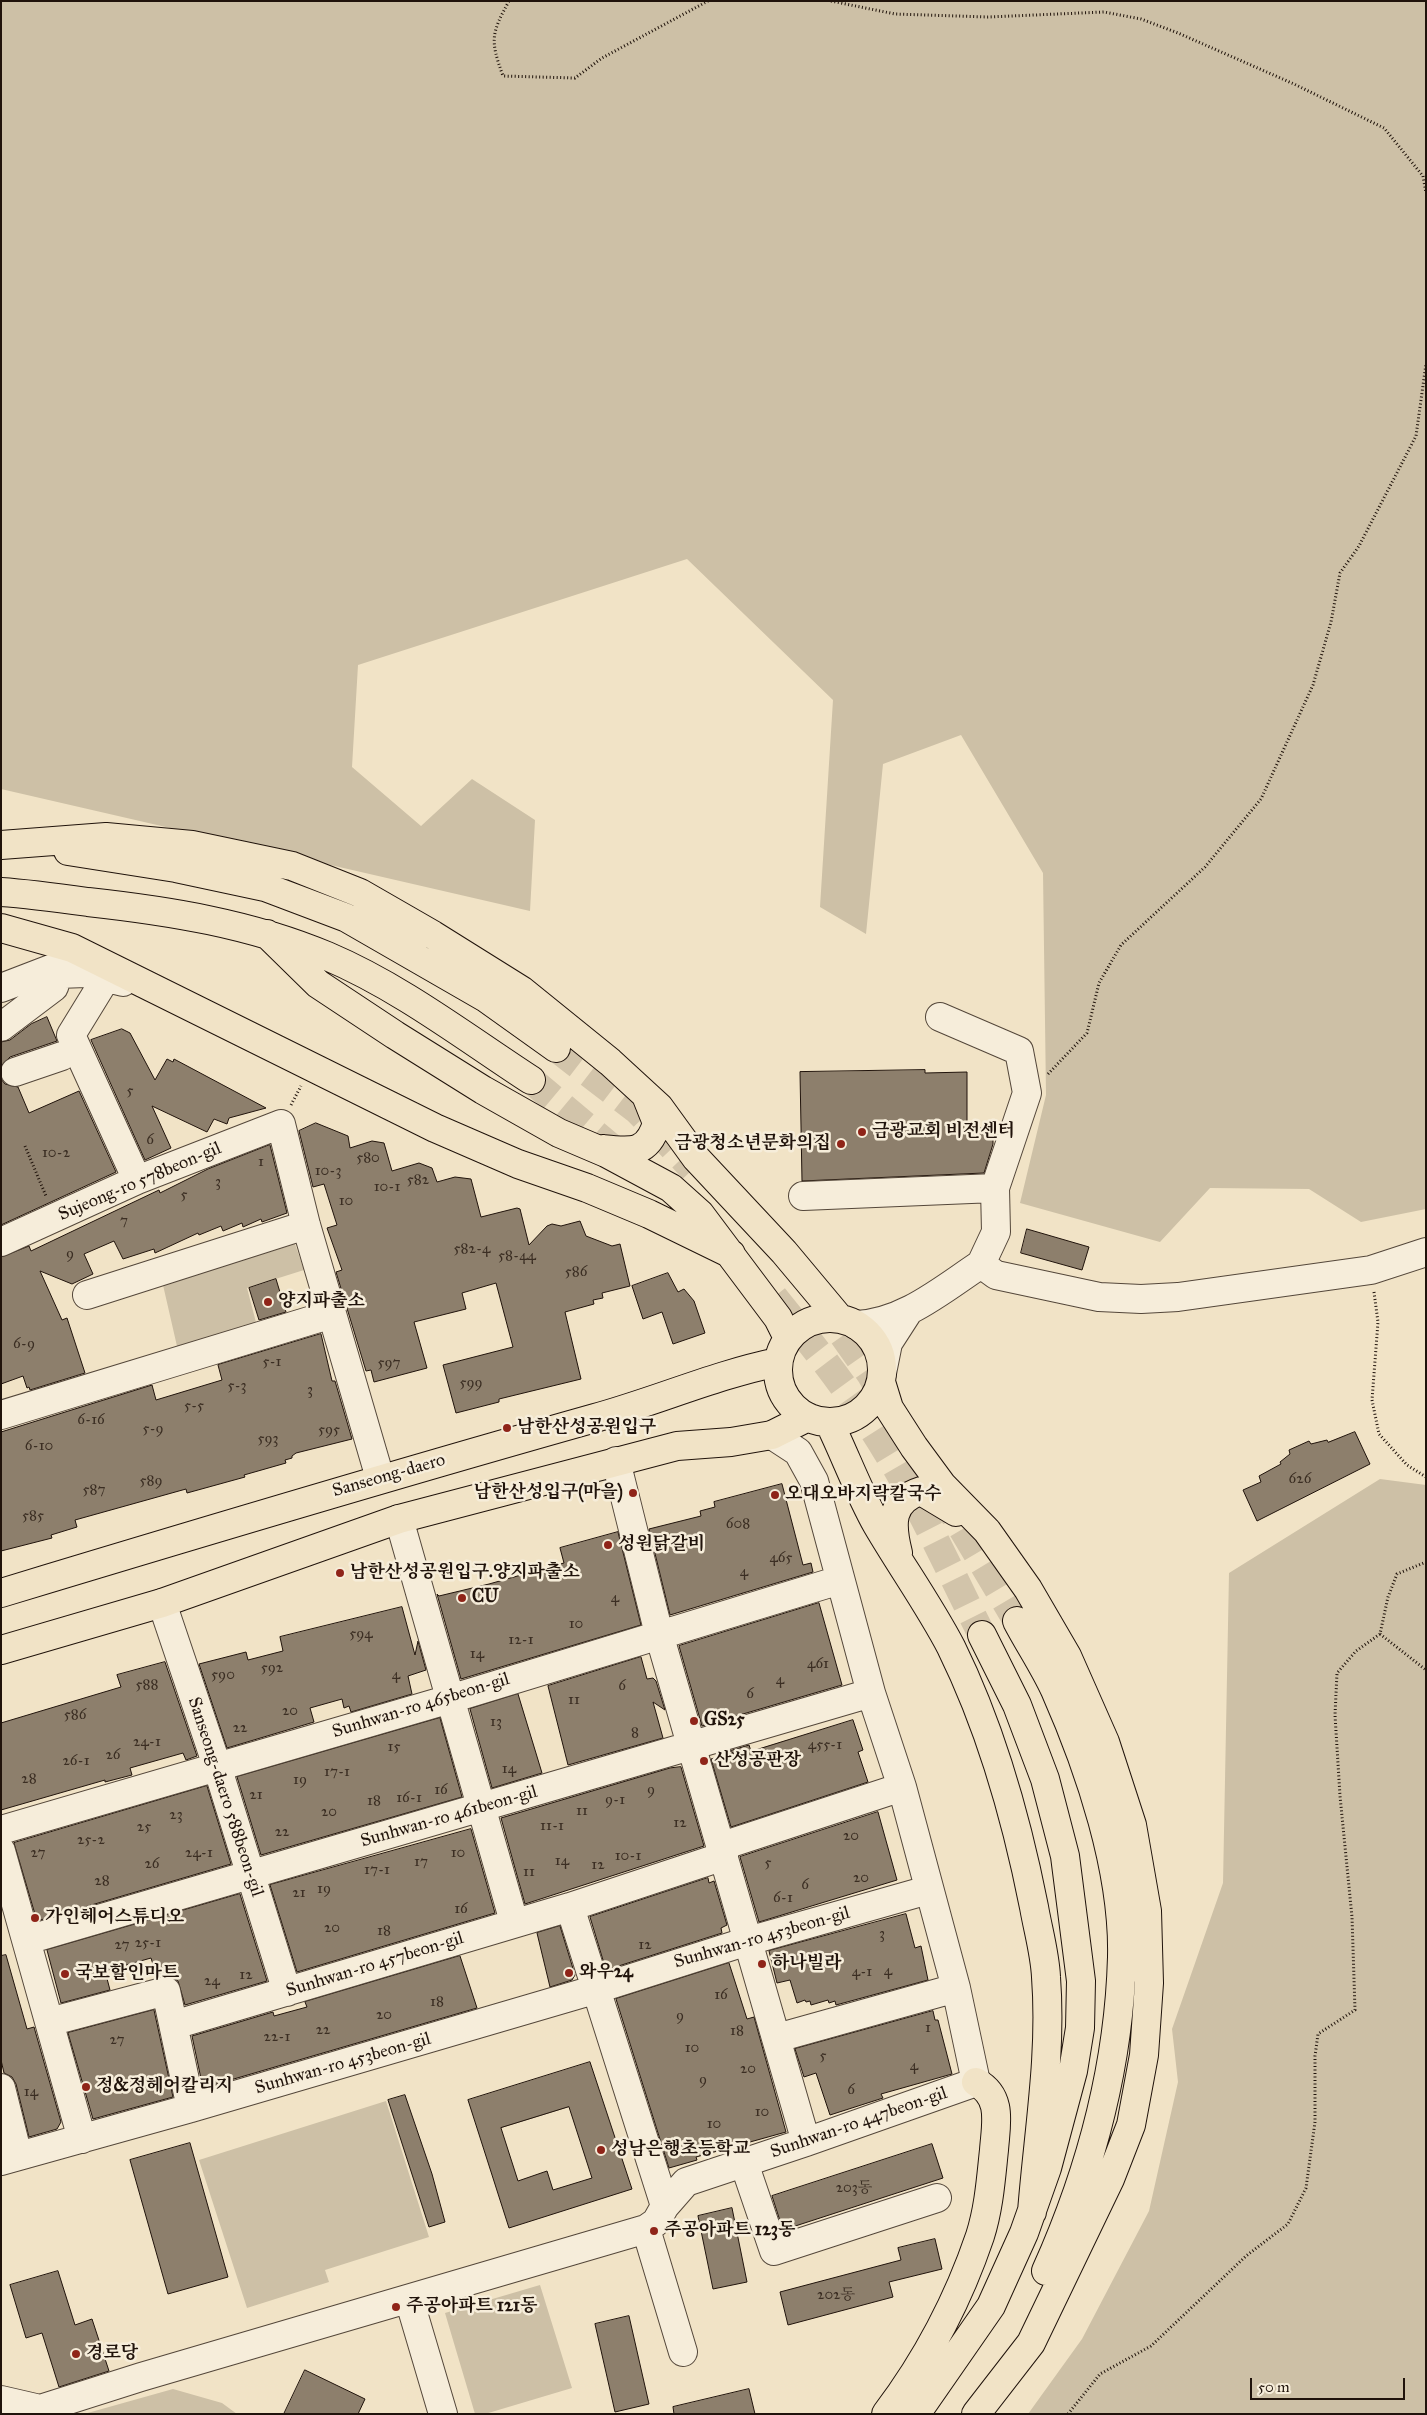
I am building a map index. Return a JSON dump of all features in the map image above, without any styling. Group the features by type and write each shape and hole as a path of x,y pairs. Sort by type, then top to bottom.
{"main road":[{"path":"13,845 106,837 192,845 292,866 360,893 522,990 610,1062 659,1107 696,1158 848,1322 867,1333 876,1346 881,1359 882,1378 889,1408 942,1486 987,1531 1028,1589 1067,1656 1105,1742 1132,1825 1147,1911 1149,1983 1144,2055 1131,2126 1110,2179 1032,2343 976,2414"},
{"path":"13,845 176,868 274,890 347,918 486,998 556,1048"},
{"path":"1,892 117,905 212,920 267,934 328,957 386,986 531,1080"},
{"path":"1,928 72,948 435,1128 518,1164 587,1188 649,1214 731,1254"},
{"path":"267,934 318,984 395,1035 483,1090 559,1132 671,1188 700,1214 778,1318 783,1350 778,1379 784,1395 794,1408 819,1420 877,1524 900,1559 950,1647 975,1704 1014,1820 1030,1886 1046,1974 1048,2015 1043,2102 1036,2153 1032,2212"},
{"path":"594,1148 627,1151 640,1148 649,1142 657,1123 646,1095"},
{"path":"783,1350 799,1327 812,1321 826,1318 848,1322"},
{"name":"Sanseong-daero","path":"1,1593 380,1478 610,1414 717,1377 783,1350"},
{"path":"1,1650 162,1602 399,1519 677,1446 731,1442 772,1435 819,1420 847,1420 862,1411 874,1398 882,1378"},
{"path":"900,1559 894,1538 894,1520 899,1505 906,1496 921,1491 987,1531"},
{"path":"970,2414 1026,2315 1057,2247 1081,2182 1103,2107 1117,2025 1122,1956 1117,1894 1106,1836 1086,1772 1055,1690 1017,1621"},
{"path":"916,2414 991,2306 1032,2212 1048,2168 1073,2071 1080,2028 1081,1981 1065,1856 1045,1779 1018,1705 982,1635"},
{"path":"886,2414 927,2351 954,2300 980,2235 989,2197 997,2118 994,2100 987,2088 976,2082"}],"street":[{"path":"1,988 37,975 46,969 53,968 58,974"},
{"path":"58,974 86,973 165,995"},
{"path":"1,1027 54,987 58,974"},
{"path":"106,978 71,1035 137,1180"},
{"path":"848,1322 872,1324 908,1312 982,1264 996,1232 995,1188 1027,1093 1019,1051 940,1017"},
{"path":"16,1072 62,1056"},
{"name":"Sujeong-ro 578beon-gil","path":"1,1242 137,1180 281,1124 306,1225"},
{"path":"803,1196 995,1188"},
{"path":"87,1295 306,1225 380,1478"},
{"path":"982,1264 996,1275 1099,1297 1141,1299 1178,1297 1371,1270 1426,1252"},
{"path":"882,1378 888,1343 908,1312"},
{"path":"1,1416 332,1314"},
{"path":"772,1435 798,1452 814,1481 871,1693 902,1787 928,1890 956,1988 976,2082"},
{"path":"616,1461 658,1634 723,1851 806,2142"},
{"path":"399,1519 514,1922"},
{"name":"Sunhwan-ro 465beon-gil","path":"1,1830 450,1699 840,1580"},
{"name":"Sanseong-daero 588beon-gil","path":"162,1602 217,1766 286,1992"},
{"name":"Sunhwan-ro 461beon-gil","path":"17,1930 251,1876 871,1693"},
{"name":"Sunhwan-ro 457beon-gil","path":"174,2025 514,1922 570,1907 902,1787"},
{"path":"1,1852 17,1930 49,2022 82,2139"},
{"name":"Sunhwan-ro 453beon-gil","path":"10,2159 191,2108 597,1989 748,1941 928,1890"},
{"path":"570,1907 665,2206"},
{"path":"777,2038 956,1988"},
{"path":"49,2022 166,1991 191,2108"},
{"name":"Sunhwan-ro 447beon-gil","path":"646,2229 656,2222 665,2206 686,2182 976,2082"},
{"path":"1,2088 10,2159"},
{"path":"744,2163 774,2251 938,2198"},
{"path":"1,2400 41,2411 141,2377 646,2229 683,2352"},
{"path":"409,2298 443,2414"}],"path":[{"path":"509,1 494,31 495,53 503,76 575,78 602,58 708,1"},
{"path":"831,1 895,14 988,17 1104,12 1141,19 1178,33 1294,84 1384,128 1423,176 1426,193"},
{"path":"1027,1093 1060,1064 1088,1033 1099,983 1121,945 1204,867 1261,799 1313,685 1331,622 1340,573 1359,546 1416,436 1426,364"},
{"path":"25,1146 55,1217"},
{"path":"1371,1270 1378,1322 1372,1400 1379,1434 1407,1464 1426,1477"},
{"path":"1068,2414 1100,2374 1151,2346 1246,2256 1288,2224 1306,2188 1315,2122 1315,2056 1318,2034 1355,2010 1352,1917 1340,1796 1335,1715 1337,1673 1356,1651 1380,1634 1388,1597 1397,1574 1426,1562"},
{"path":"1380,1634 1426,1670"}],"shaded area":[{"path":"1,1 1426,1 1426,1209 1361,1222 1309,1189 1210,1188 1160,1242 1020,1203 1046,1095 1043,873 961,735 883,764 866,934 820,907 833,700 687,559 358,665 352,767 421,826 472,779 535,820 530,911 1,789"},
{"path":"295,1244 304,1270 247,1288 258,1330 179,1355 163,1285"},
{"path":"1380,1479 1426,1485 1426,2414 1028,2414 1082,2339 1149,2211 1178,2082 1172,2029 1223,1883 1229,1573"},
{"path":"386,2101 429,2237 325,2270 329,2282 247,2308 199,2160"},
{"path":"540,2285 572,2388 485,2414 475,2414 445,2313"},
{"path":"173,2389 222,2403 237,2414 84,2414"}],"building":[{"path":"47,1017 57,1041 10,1057 1,1066 1,1042 10,1040 31,1024"},
{"path":"122,1029 130,1033 155,1080 167,1059 173,1062 174,1059 266,1108 229,1118 227,1124 214,1119 207,1132 152,1106 171,1148 145,1160 91,1040"},
{"path":"925,1070 925,1073 967,1072 967,1128 993,1128 993,1144 984,1173 802,1181 800,1072"},
{"path":"1,1079 5,1084 18,1087 29,1113 79,1091 116,1172 1,1225"},
{"path":"316,1123 348,1136 350,1148 372,1141 384,1143 392,1171 419,1163 432,1168 437,1182 455,1177 471,1179 481,1217 517,1208 520,1209 529,1245 547,1226 552,1224 561,1226 580,1221 586,1236 612,1246 620,1244 630,1286 602,1293 603,1298 593,1300 594,1304 565,1312 581,1379 499,1399 499,1402 456,1413 443,1365 513,1347 496,1283 462,1293 466,1309 414,1322 427,1368 374,1382 371,1370 366,1371 336,1272 342,1270 327,1228 337,1225 324,1184 313,1187 299,1131"},
{"path":"270,1145 287,1213 262,1222 261,1219 243,1227 242,1223 223,1231 221,1226 199,1235 198,1233 155,1253 154,1249 123,1259 114,1241 84,1254 93,1274 72,1284 40,1271 62,1320 67,1318 85,1373 30,1390 29,1387 27,1388 23,1376 1,1384 1,1257 29,1246 31,1251 159,1190 160,1193 208,1169"},
{"path":"1027,1229 1089,1247 1082,1270 1021,1253"},
{"path":"668,1273 678,1292 684,1289 694,1301 705,1333 673,1344 662,1312 643,1319 632,1286"},
{"name":"양지파출소","path":"276,1279 286,1312 259,1320 249,1288"},
{"path":"321,1334 332,1381 335,1381 352,1439 296,1453 292,1458 285,1460 286,1463 244,1475 245,1477 187,1493 186,1489 75,1520 77,1527 51,1535 52,1538 1,1551 1,1432 152,1385 156,1400 222,1380 218,1365"},
{"path":"1355,1432 1370,1464 1257,1521 1243,1490 1261,1482 1259,1476 1281,1464 1280,1462 1290,1454 1289,1450 1309,1441 1311,1444 1327,1440 1328,1442"},
{"path":"782,1484 803,1565 811,1563 813,1572 670,1615 649,1529 701,1516 700,1511 715,1507 714,1502"},
{"path":"618,1532 641,1625 461,1679 437,1594 439,1596 489,1584 564,1563 560,1548"},
{"path":"819,1603 842,1685 702,1726 679,1646"},
{"path":"402,1607 415,1655 418,1641 426,1670 408,1676 412,1694 351,1712 349,1706 344,1708 342,1699 310,1708 314,1722 227,1748 199,1664 246,1652 248,1660 283,1651 280,1637"},
{"path":"641,1657 647,1679 653,1678 656,1681 665,1710 653,1702 663,1738 568,1765 548,1686"},
{"path":"165,1662 197,1756 186,1760 183,1753 130,1768 132,1775 105,1782 105,1780 1,1810 1,1723 121,1687 117,1675"},
{"path":"518,1694 542,1773 492,1788 470,1709"},
{"path":"440,1718 462,1797 261,1855 237,1777"},
{"path":"853,1720 863,1750 858,1752 868,1782 731,1827 711,1759 734,1753 729,1751 749,1745 751,1751"},
{"path":"681,1767 704,1846 525,1904 501,1818 670,1768"},
{"path":"207,1786 231,1864 37,1921 14,1843"},
{"path":"878,1812 897,1880 759,1922 740,1857"},
{"path":"471,1829 495,1913 297,1972 270,1885"},
{"path":"708,1878 709,1883 714,1881 727,1925 721,1928 722,1933 606,1970 590,1917"},
{"path":"240,1894 267,1981 185,2005 178,1981 170,1976 157,1977 151,1958 105,1971 110,1990 61,2003 47,1950"},
{"path":"906,1914 915,1948 921,1946 928,1980 836,2005 835,2001 829,2003 828,2000 811,2005 810,2001 806,2002 805,2000 797,2003 790,1980 777,1983 769,1951"},
{"path":"560,1926 575,1975 572,1980 550,1987 537,1933"},
{"path":"6,1955 27,2029 34,2027 61,2122 57,2129 29,2137 16,2084 12,2077 4,2073 1,2060 1,1956"},
{"path":"460,1956 477,2008 203,2088 192,2036 273,2012 274,2016 307,2007 305,2002"},
{"path":"729,1963 747,2019 754,2017 786,2132 696,2157 697,2160 669,2168 616,1999"},
{"path":"154,2010 173,2097 93,2119 68,2033"},
{"path":"933,2011 935,2020 938,2020 952,2074 881,2094 883,2098 830,2115 816,2073 804,2077 795,2049"},
{"name":"성남은행초등학교","path":"590,2062 632,2189 509,2228 468,2100","holes":["569,2107 592,2178 553,2190 547,2171 518,2181 501,2128"]},
{"path":"405,2095 432,2174 445,2222 429,2227 388,2100"},
{"path":"190,2143 228,2277 168,2294 130,2160"},
{"path":"932,2144 943,2178 783,2230 772,2196"},
{"path":"732,2208 747,2282 713,2289 698,2216"},
{"path":"935,2239 942,2269 889,2282 893,2297 788,2325 780,2292 901,2260 898,2248"},
{"path":"58,2271 75,2325 92,2319 109,2371 59,2387 42,2333 26,2338 10,2285"},
{"path":"629,2316 649,2404 615,2412 595,2324"},
{"path":"305,2370 365,2399 358,2414 284,2414"},
{"path":"749,2389 755,2414 674,2414 673,2407"}],"tunnel":[{"path":"556,1048 638,1111 693,1169"},
{"path":"531,1080 624,1158"},
{"path":"774,1297 844,1387 882,1444 922,1514 982,1635"},
{"path":"819,1301 871,1375 888,1405"},
{"path":"941,1493 1017,1621"}],"place":[{"name":"금광교회 비전센터","path":"862,1132"},
{"name":"금광청소년문화의집","path":"841,1144"},
{"name":"양지파출소","path":"268,1302"},
{"name":"남한산성공원입구","path":"507,1428"},
{"name":"남한산성입구(마을)","path":"633,1493"},
{"name":"오대오바지락칼국수","path":"775,1495"},
{"name":"성원닭갈비","path":"608,1545"},
{"name":"남한산성공원입구.양지파출소","path":"340,1573"},
{"name":"CU","path":"462,1598"},
{"name":"GS25","path":"694,1721"},
{"name":"산성공판장","path":"704,1761"},
{"name":"가인헤어스튜디오","path":"35,1918"},
{"name":"하나빌라","path":"762,1964"},
{"name":"와우24","path":"569,1973"},
{"name":"국보할인마트","path":"65,1974"},
{"name":"정&정헤어칼리지","path":"86,2087"},
{"name":"성남은행초등학교","path":"601,2150"},
{"name":"주공아파트 123동","path":"654,2231"},
{"name":"주공아파트 121동","path":"396,2307"},
{"name":"경로당","path":"76,2354"}]}
